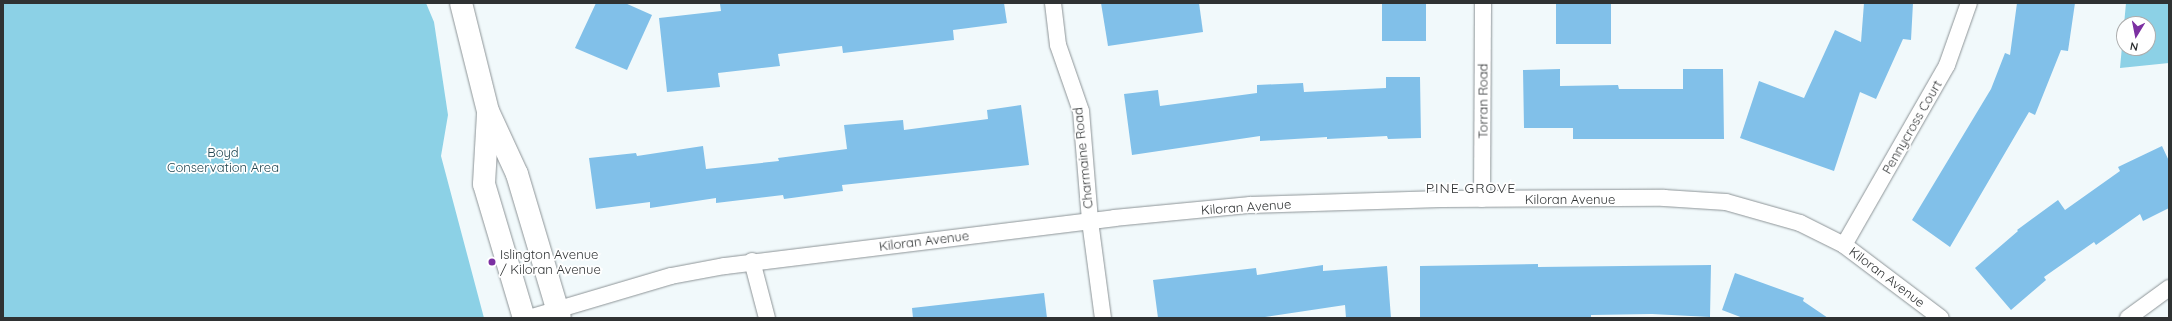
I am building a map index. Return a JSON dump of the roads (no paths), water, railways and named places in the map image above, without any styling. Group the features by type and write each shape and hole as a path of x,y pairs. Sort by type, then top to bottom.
{"main road":[{"path":"461,3 488,111 517,174 559,314"},
{"path":"488,111 484,184 524,318"}],"street":[{"name":"Charmaine Road","path":"1052,3 1058,45 1081,111 1090,221 1103,318"},
{"name":"Torran Road","path":"1482,199 1483,3"},
{"name":"Pennycross Court","path":"1844,245 1947,65 1969,3"},
{"name":"Kiloran Avenue","path":"529,318 559,314 671,276 752,261 1090,221 1250,205 1482,199 1706,200 1777,214 1800,223 1844,245 1941,318"},
{"path":"752,261 767,318"},
{"path":"2128,318 2169,288"}],"place":[{"name":"Islington Avenue / Kiloran Avenue","path":"492,262"}],"district":[{"name":"PINE GROVE","path":"1471,188"}],"park label":[{"name":"Boyd Conservation Area","path":"223,160"}]}
